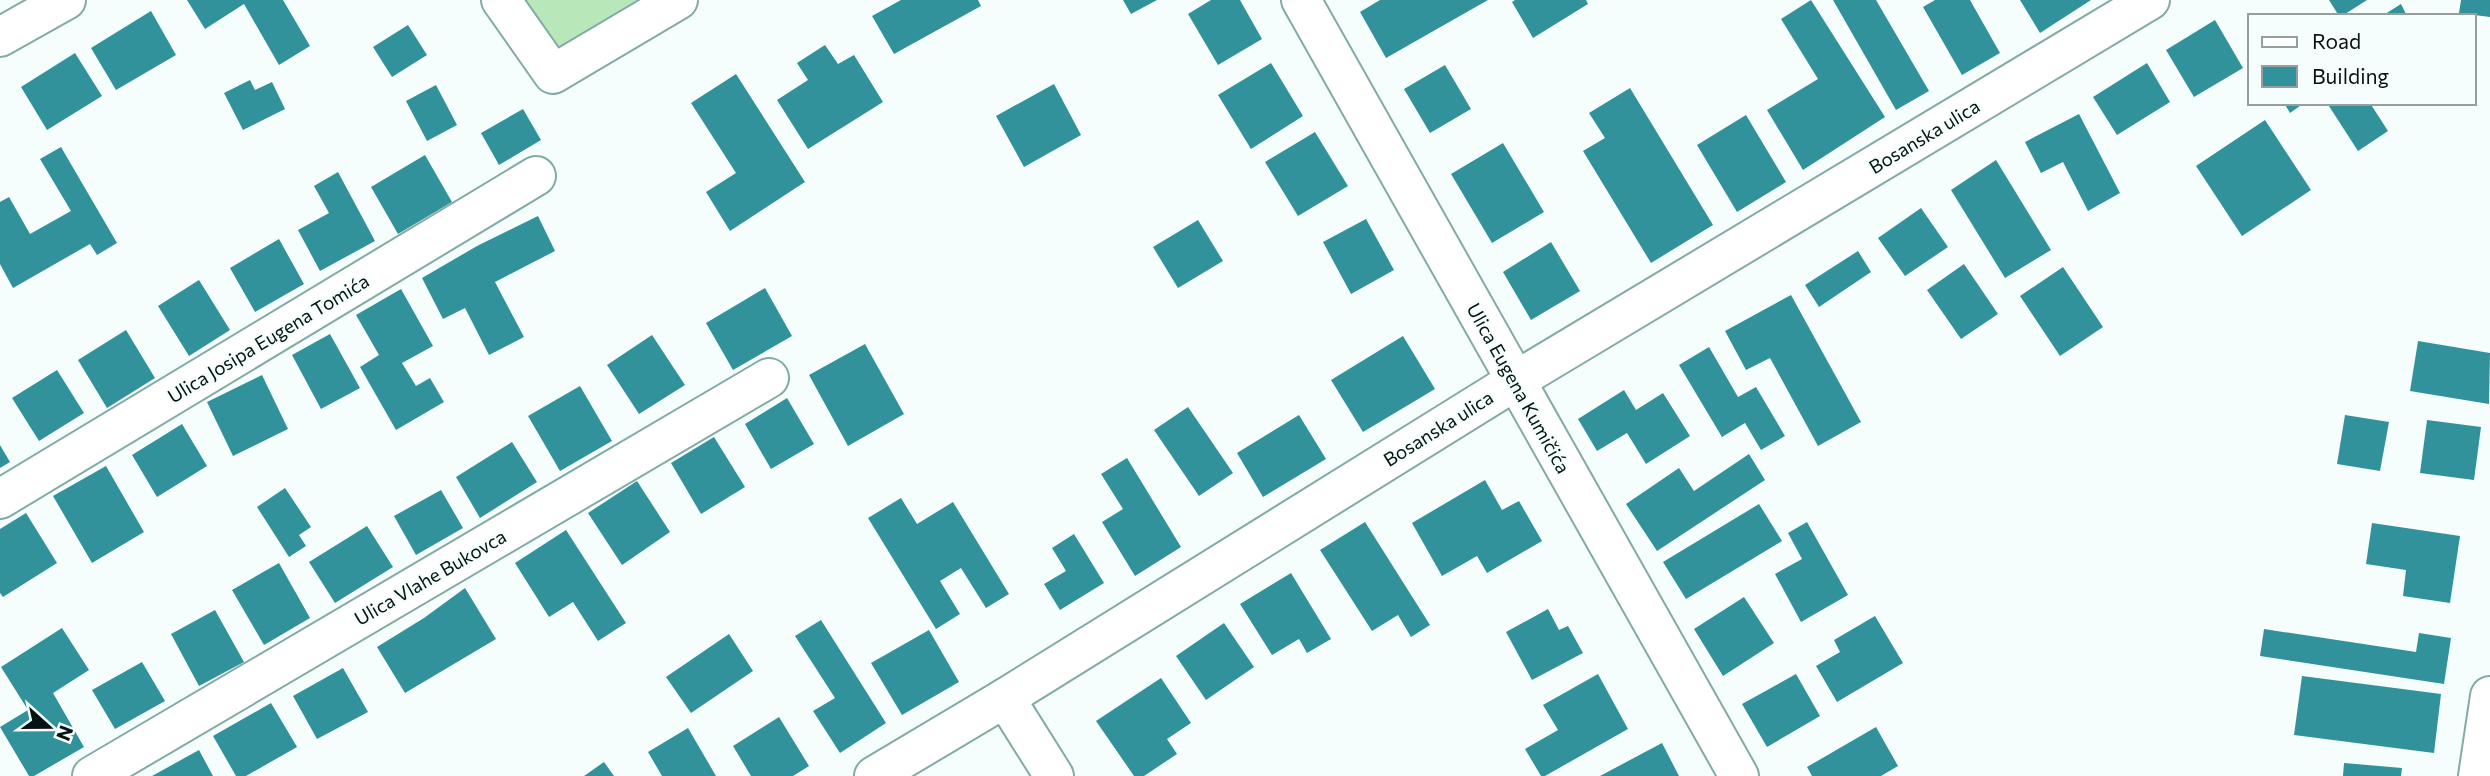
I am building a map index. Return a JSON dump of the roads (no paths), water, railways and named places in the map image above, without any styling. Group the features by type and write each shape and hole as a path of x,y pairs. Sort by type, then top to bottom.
{"street":[{"path":"0,37 66,0"},
{"path":"502,0 553,74 678,0"},
{"name":"Ulica Eugena Kumičića","path":"1301,0 1739,776"},
{"name":"Bosanska ulica","path":"874,776 1515,381 2150,0"},
{"name":"Ulica Josipa Eugena Tomića","path":"0,499 536,176"},
{"name":"Ulica Vlahe Bukovca","path":"92,776 769,378"},
{"path":"2479,776 2490,696"},
{"path":"1004,698 1054,776"}]}
